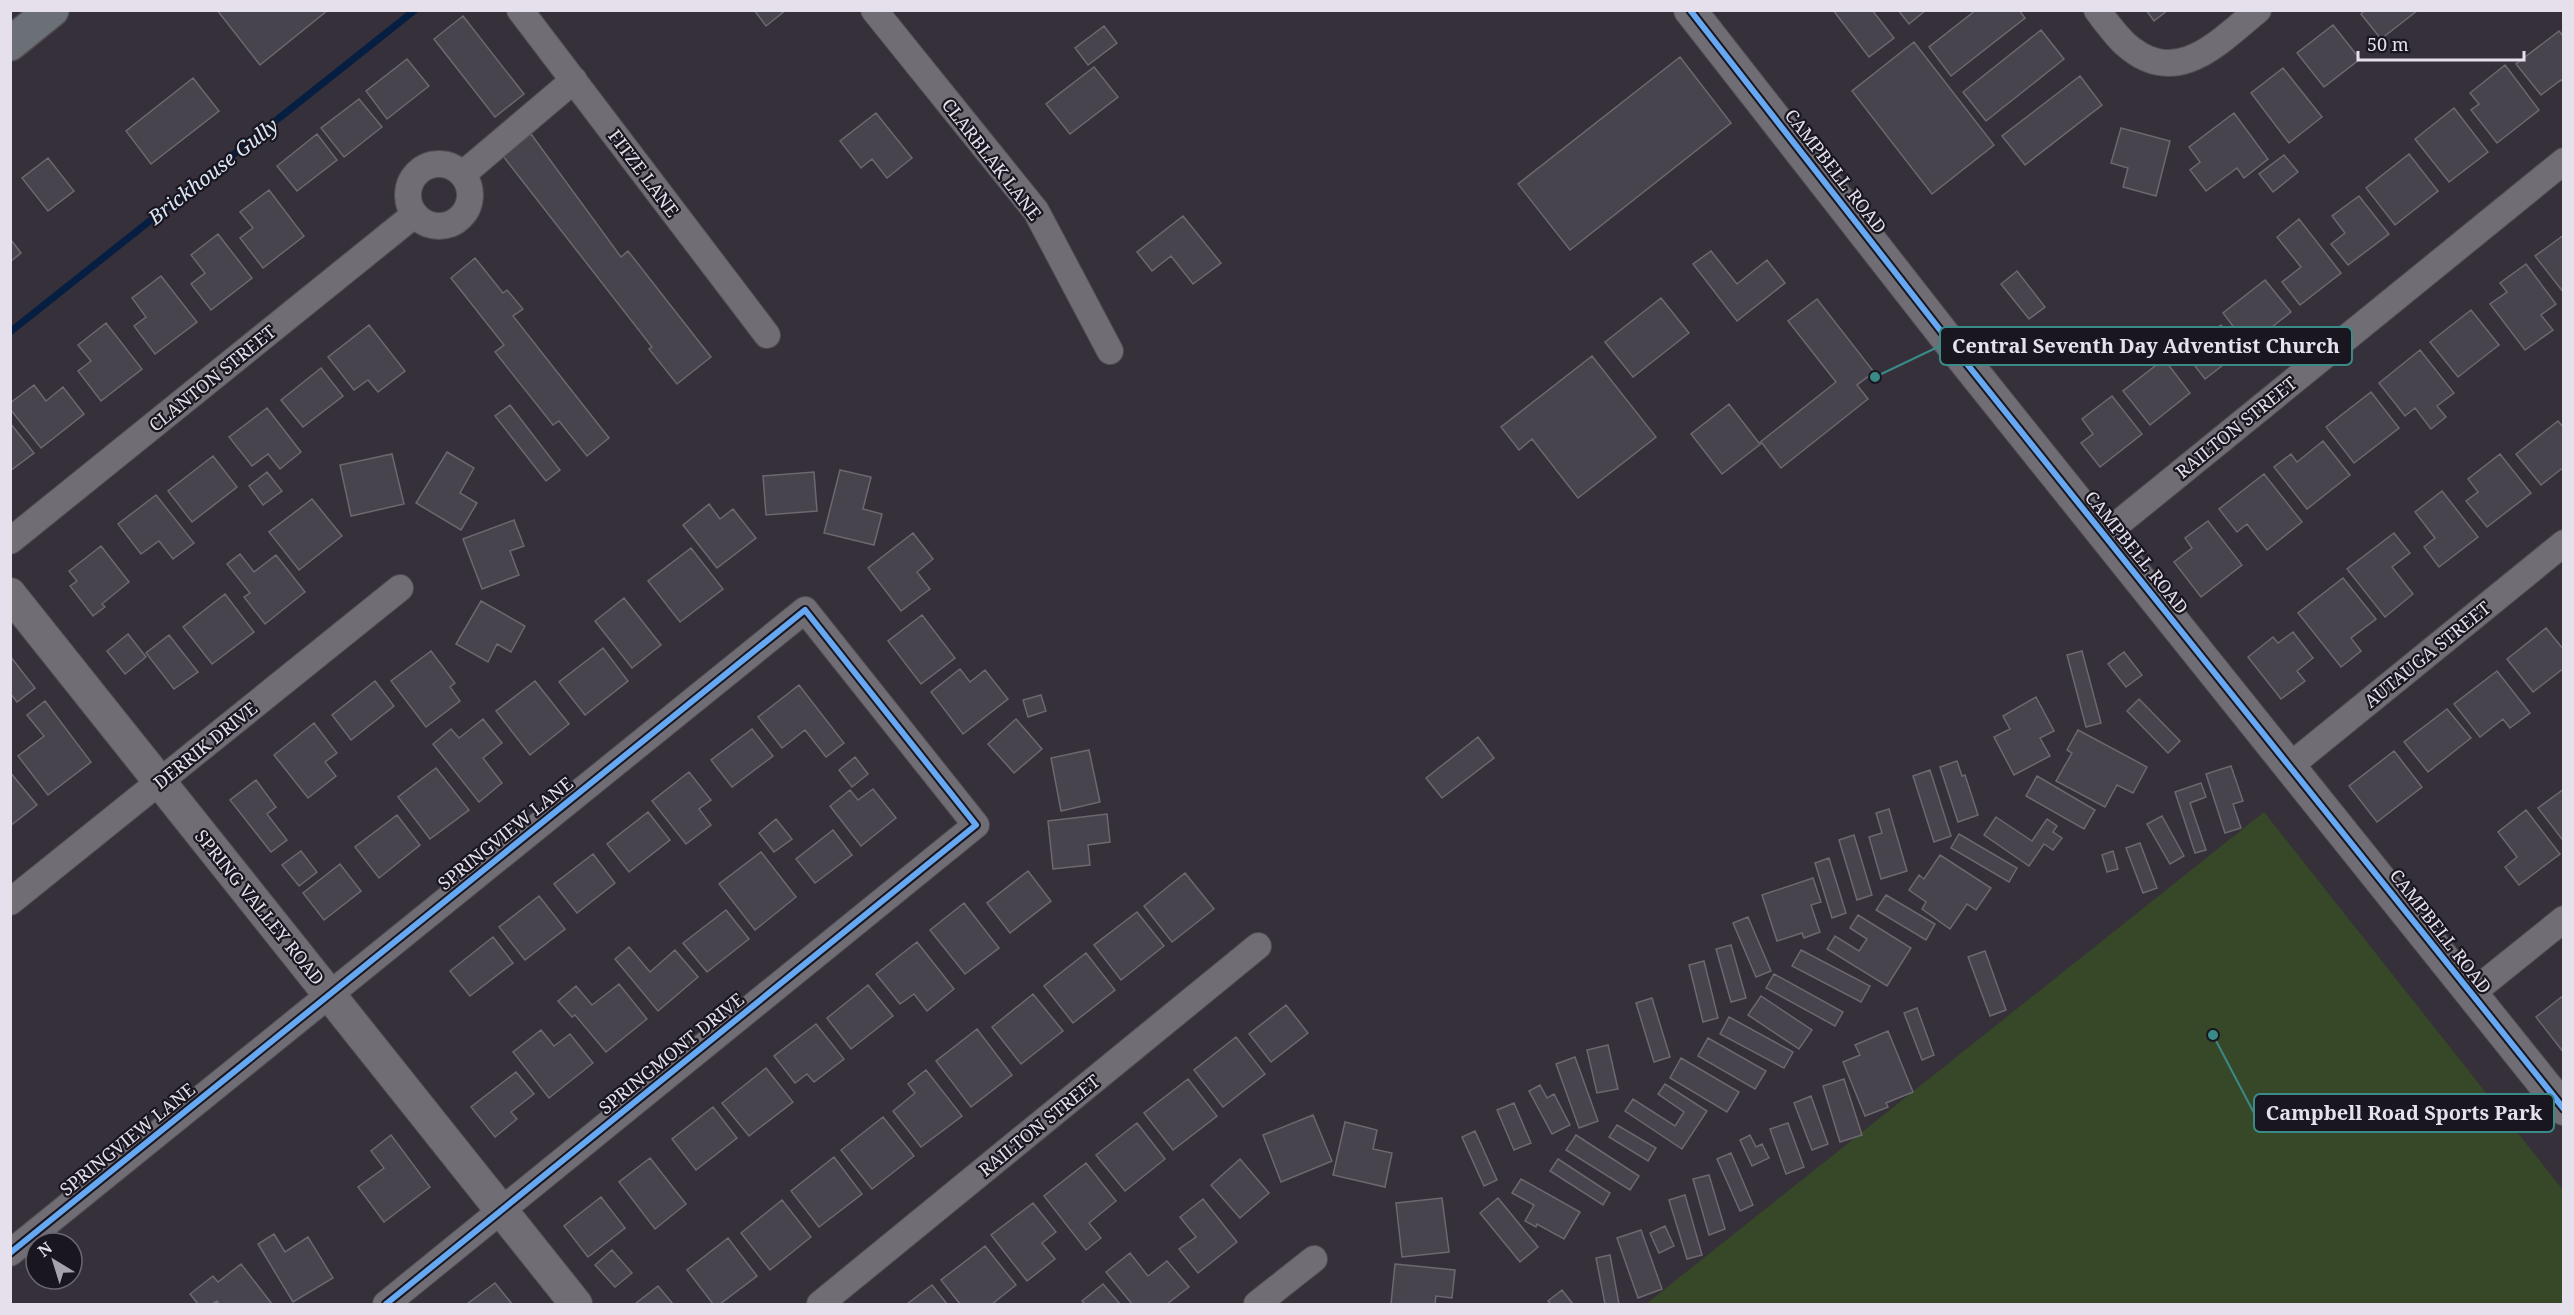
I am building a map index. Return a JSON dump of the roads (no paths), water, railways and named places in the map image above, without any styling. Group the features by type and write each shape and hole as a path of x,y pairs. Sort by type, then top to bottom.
{"main road":[{"path":"10,44 52,10"}],"street":[{"name":"FITZE LANE","path":"520,10 767,335"},
{"name":"CLARBLAK LANE","path":"874,10 1036,211 1110,351"},
{"name":"CAMPBELL ROAD","path":"1690,10 2104,535 2291,765 2564,1109"},
{"path":"2097,10 2122,42 2141,56 2163,63 2183,62 2208,51 2258,10"},
{"path":"463,174 574,80"},
{"name":"RAILTON STREET","path":"2104,535 2564,161"},
{"path":"442,164 453,166 463,174 470,185 471,198 460,220 448,226 436,227 424,223 414,215 408,204 408,192 411,180 419,171 430,165 442,164"},
{"name":"CLANTON STREET","path":"10,541 414,215"},
{"name":"AUTAUGA STREET","path":"2291,765 2564,543"},
{"name":"DERRIK DRIVE","path":"10,902 400,588"},
{"name":"SPRING VALLEY ROAD","path":"10,594 576,1305"},
{"name":"SPRINGVIEW LANE","path":"10,1253 805,610 975,825"},
{"name":"SPRINGMONT DRIVE","path":"386,1305 975,825"},
{"path":"2472,993 2564,919"},
{"name":"RAILTON STREET","path":"820,1305 1258,946"},
{"path":"1257,1305 1314,1259"}],"waterway":[{"name":"Brickhouse Gully","path":"10,332 415,10"}],"place":[{"name":"Central Seventh Day Adventist Church","path":"1875,377"},
{"name":"Campbell Road Sports Park","path":"2213,1035"}]}
